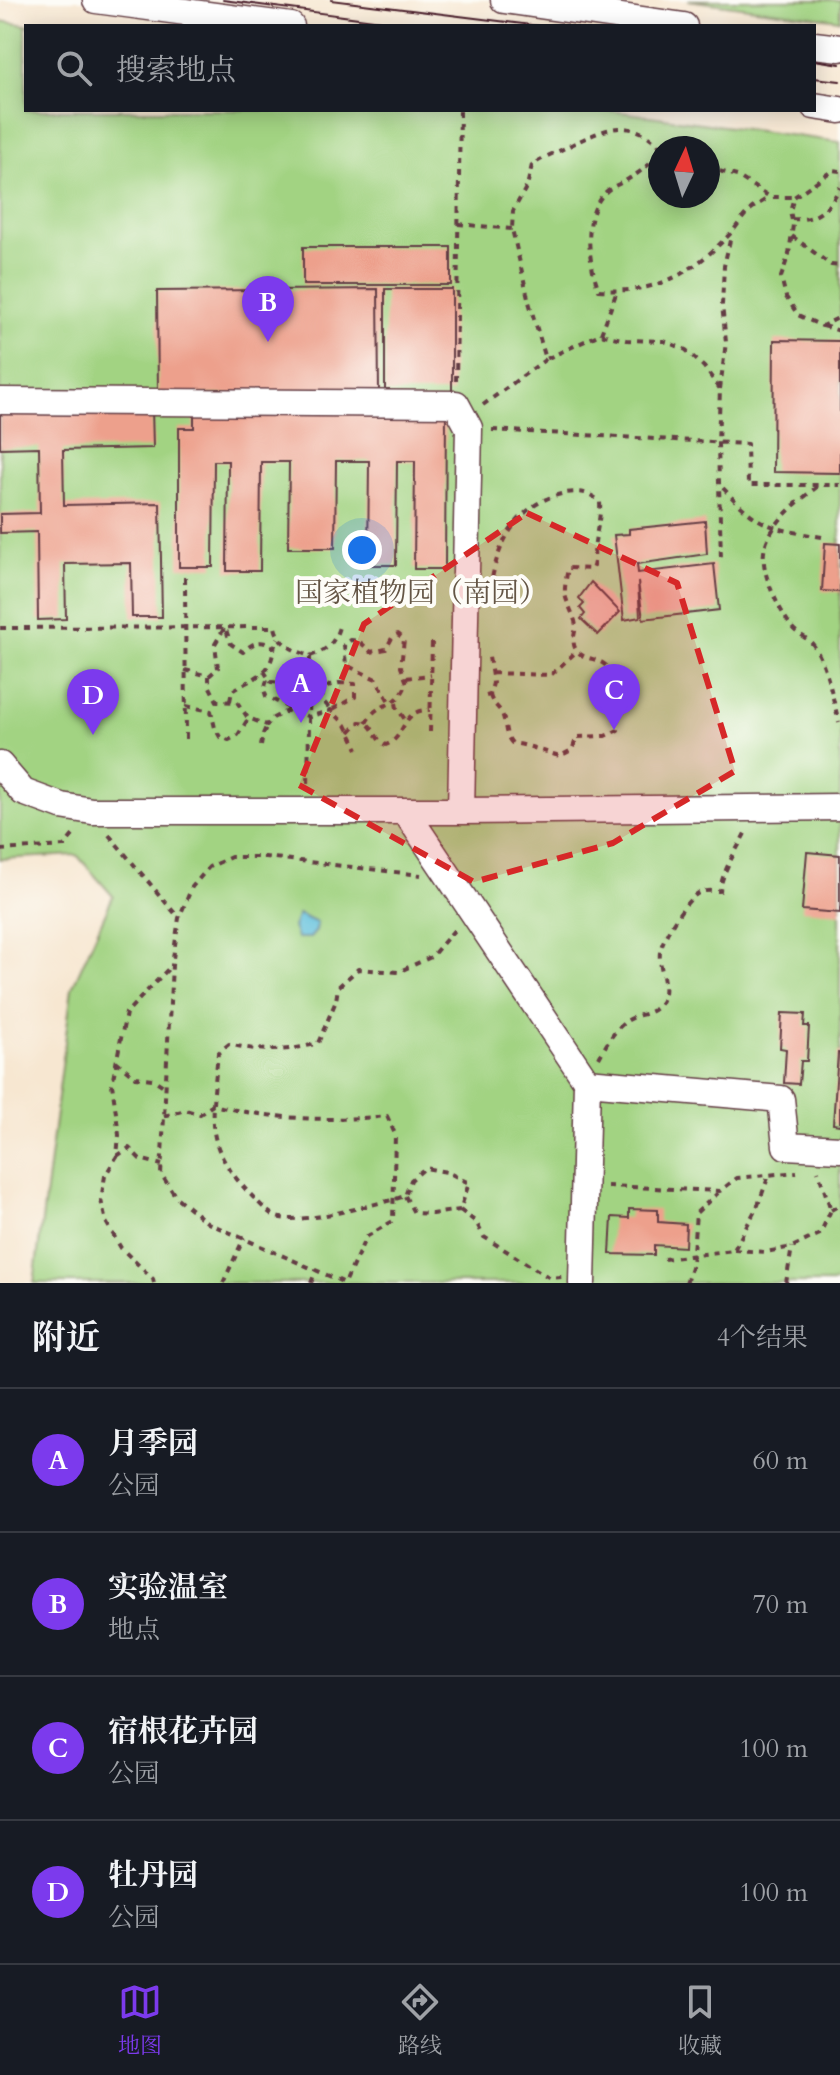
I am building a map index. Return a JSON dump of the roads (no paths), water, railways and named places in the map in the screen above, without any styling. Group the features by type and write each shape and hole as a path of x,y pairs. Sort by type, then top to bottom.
{"street":[{"path":"96,0 276,24"},
{"path":"504,0 670,24"},
{"path":"816,45 840,48"},
{"path":"816,106 840,110"},
{"path":"0,401 463,417 461,811"},
{"path":"0,765 23,792 61,806 92,811 840,807"},
{"path":"405,811 587,1082 582,1280"},
{"path":"587,1082 781,1099 786,1146 835,1160"}],"water":[{"path":"298,914 317,923 316,931 310,938 297,938 293,927"}],"tram line":[{"path":"223,0 404,24"},
{"path":"331,0 523,24"},
{"path":"816,60 840,64"},
{"path":"816,78 840,81"}],"place":[{"name":"实验温室","path":"268,342"},
{"name":"月季园","path":"301,723"},
{"name":"宿根花卉园","path":"614,730"},
{"name":"牡丹园","path":"93,735"}],"park label":[{"name":"国家植物园（南园）","path":"421,592"}]}
